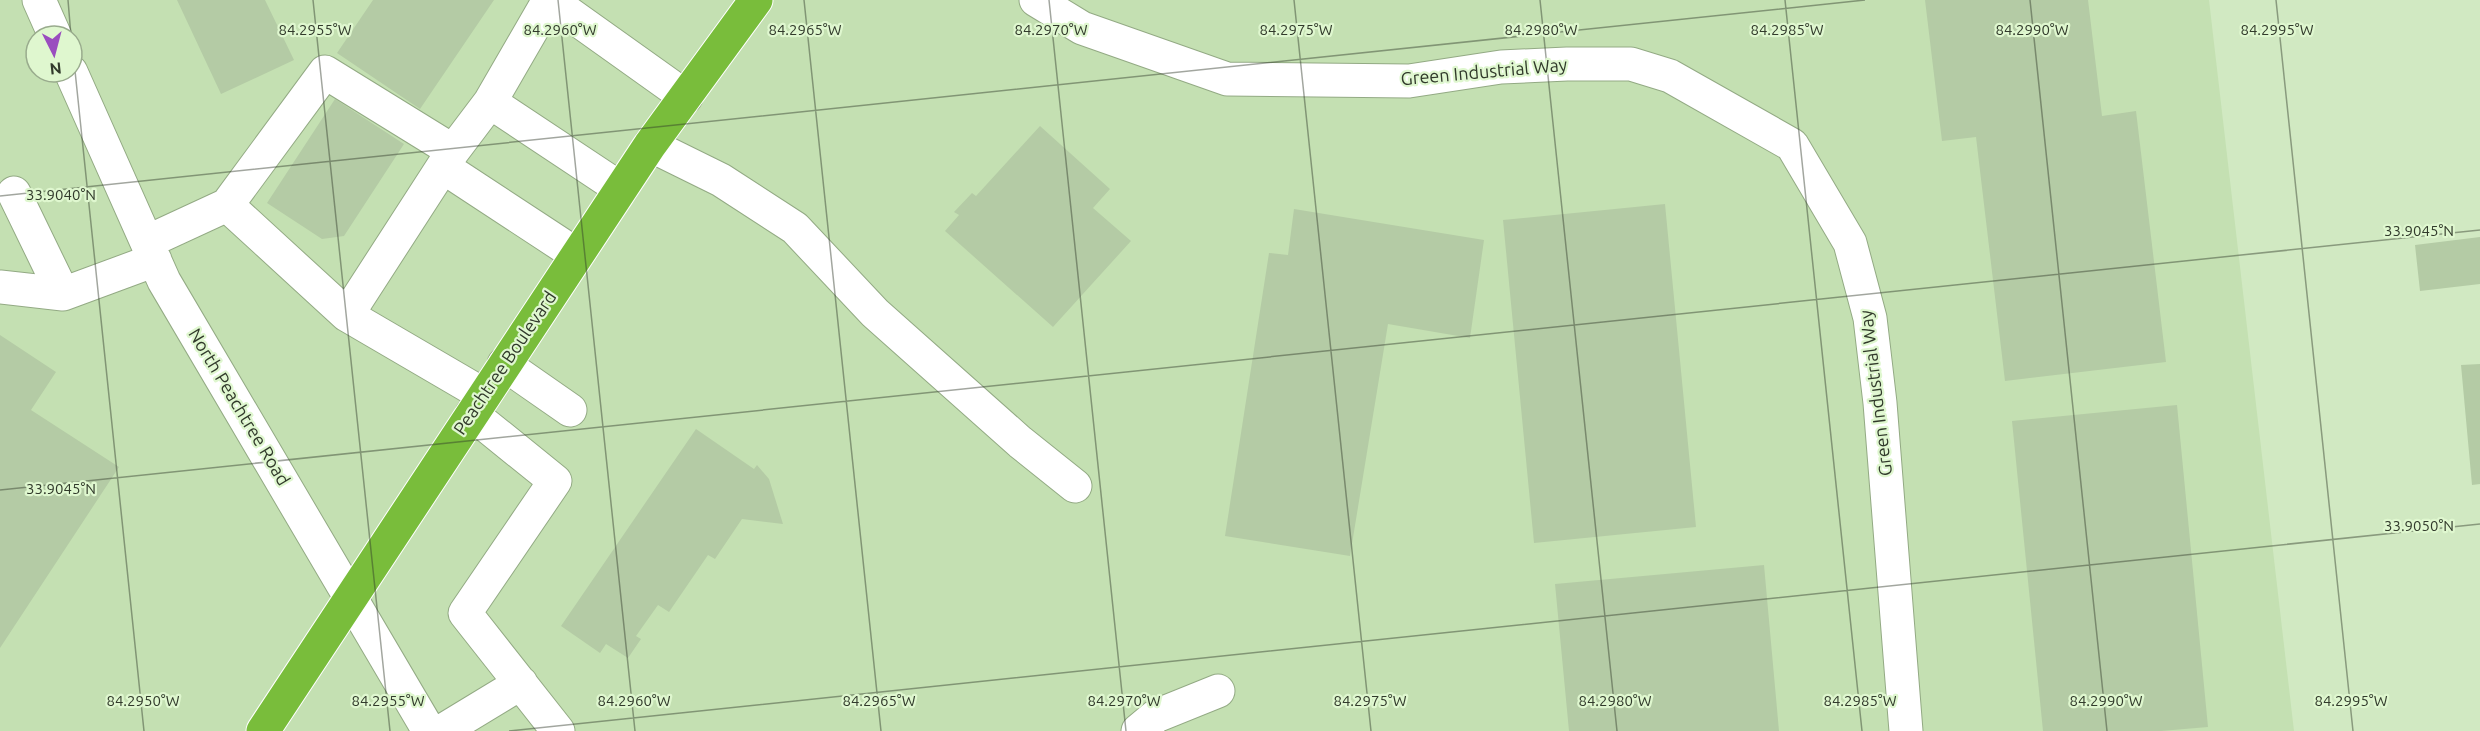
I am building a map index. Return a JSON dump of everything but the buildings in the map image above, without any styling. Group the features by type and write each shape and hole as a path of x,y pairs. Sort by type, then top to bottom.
{"highway":[{"name":"Peachtree Boulevard","path":"263,731 650,145 756,0"}],"street":[{"path":"39,0 50,24"},
{"path":"347,315 448,159 490,102 549,0 686,97"},
{"name":"Green Industrial Way","path":"1036,0 1082,28 1227,79 1409,81 1501,67 1631,64 1670,76 1792,145 1850,243 1870,318 1880,403 1906,731"},
{"path":"0,287 63,294 151,251 226,205 326,72 577,255"},
{"name":"North Peachtree Road","path":"76,84 164,281 429,731"},
{"path":"490,102 621,189"},
{"path":"650,145 721,180 795,228 875,314 1020,442 1075,486"},
{"path":"14,193 63,294"},
{"path":"226,205 347,315 478,404 555,481 465,613 558,731"},
{"path":"504,364 570,410"},
{"path":"442,731 521,683"},
{"path":"1138,731 1156,716 1218,691"}],"shaded area":[{"path":"0,0 2209,0 2294,731 0,731"}]}
